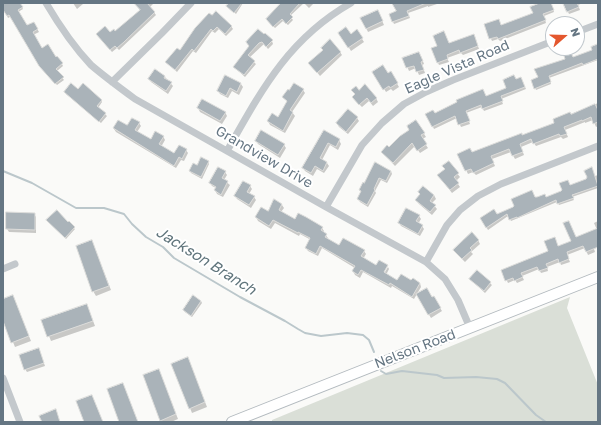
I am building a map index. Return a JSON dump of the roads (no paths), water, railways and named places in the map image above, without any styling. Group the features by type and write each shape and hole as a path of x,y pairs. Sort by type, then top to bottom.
{"street":[{"name":"Grandview Drive","path":"46,3 64,32 79,51 92,65 135,99 426,262 444,279 455,295 470,328"},
{"path":"112,82 162,34 191,3"},
{"path":"227,151 267,82 285,58 308,34 331,14 351,3"},
{"path":"585,29 598,24"},
{"name":"Eagle Vista Road","path":"326,207 362,145 382,123 404,104 453,80 545,44"},
{"path":"426,262 447,225 460,210 478,196 501,184 598,146"},
{"path":"3,269 15,264"},
{"name":"Nelson Road","path":"232,422 598,277"},
{"path":"3,378 20,422"}],"waterway":[{"name":"Jackson Branch","path":"3,171 32,183 76,208 104,208 124,214 146,237 163,247 174,258 305,333 321,336 347,333 363,335 369,340 374,352"},
{"name":"Jackson Branch","path":"381,371 386,374 402,371 437,375 444,378 476,377 497,379 505,383 536,415 546,422"}]}
